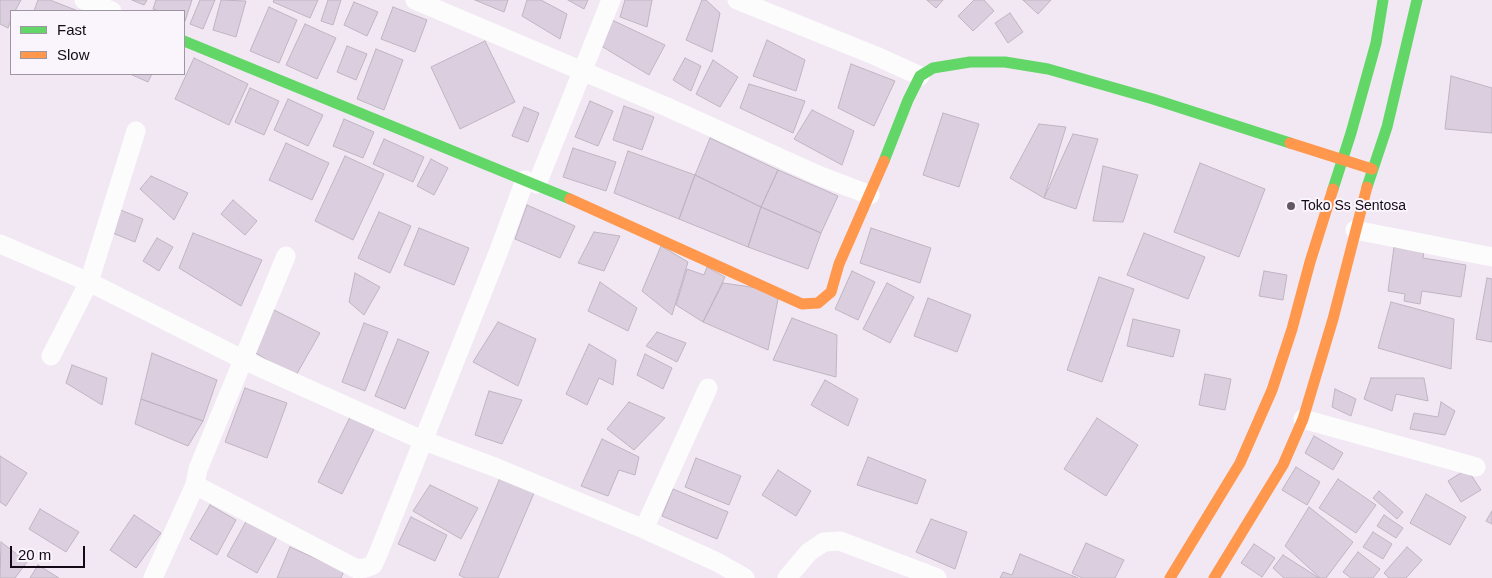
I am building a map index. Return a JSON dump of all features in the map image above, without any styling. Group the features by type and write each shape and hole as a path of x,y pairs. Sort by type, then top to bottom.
{"main road":[{"path":"1170,578 1240,463 1272,390 1351,133 1376,43 1383,0"},
{"path":"1214,578 1283,465 1303,419 1334,319 1355,230 1386,127 1417,0"},
{"path":"185,41 531,182 644,231 802,304 818,302 830,292 852,233 870,195 908,100 920,76 933,68 970,62 1005,62 1048,69 1153,99 1372,169"}],"street":[{"path":"415,0 667,107 820,176 870,195"},
{"path":"195,485 357,569 373,565 498,253 582,72 612,0"},
{"path":"737,0 876,56 920,76"},
{"path":"51,356 90,282 136,131"},
{"path":"1355,230 1492,257"},
{"path":"0,244 90,282 244,360 422,440 497,468 644,529 717,562 745,578"},
{"path":"153,578 195,485 198,469 286,256"},
{"path":"644,529 708,388"},
{"path":"1303,419 1476,466"},
{"path":"787,578 809,552 824,542 840,540 937,578"}],"building":[{"path":"0,0 21,0 16,10 10,10 8,28 0,24"},
{"path":"38,0 50,0 75,10 34,10"},
{"path":"132,0 147,0 144,5"},
{"path":"156,0 192,0 185,21 185,10 153,9"},
{"path":"200,0 215,0 203,29 190,24"},
{"path":"221,0 246,1 236,37 213,30"},
{"path":"274,0 318,0 310,18 273,2"},
{"path":"328,0 341,0 333,25 321,21"},
{"path":"475,0 508,0 504,12"},
{"path":"527,0 541,0 567,14 560,39 522,16"},
{"path":"568,0 588,0 584,9"},
{"path":"625,0 652,0 647,27 620,17"},
{"path":"702,0 706,0 720,13 712,52 686,40"},
{"path":"927,0 943,0 936,8"},
{"path":"974,0 984,0 994,11 973,31 958,16"},
{"path":"1023,0 1051,0 1038,14"},
{"path":"354,2 378,12 367,36 344,25"},
{"path":"269,7 297,20 279,63 250,51"},
{"path":"393,7 427,20 415,52 381,39"},
{"path":"1010,13 1023,32 1008,43 995,23"},
{"path":"612,20 665,45 649,75 598,44"},
{"path":"305,24 336,38 317,79 286,65"},
{"path":"767,40 805,60 796,91 753,76"},
{"path":"485,41 515,102 460,129 431,67"},
{"path":"347,46 367,54 356,80 337,72"},
{"path":"376,49 403,60 384,110 357,99"},
{"path":"194,58 248,84 229,125 175,99"},
{"path":"685,58 701,66 691,91 673,80"},
{"path":"713,60 738,77 720,107 696,94"},
{"path":"851,64 895,81 874,126 838,108"},
{"path":"132,75 152,75 148,82"},
{"path":"1451,76 1492,88 1492,133 1445,129"},
{"path":"749,84 805,101 793,133 740,108"},
{"path":"250,88 279,101 264,135 235,122"},
{"path":"288,99 323,115 308,146 274,130"},
{"path":"590,101 613,111 598,146 575,137"},
{"path":"624,106 654,117 642,150 613,140"},
{"path":"524,107 539,113 528,142 512,136"},
{"path":"812,110 854,131 842,165 794,139"},
{"path":"943,113 979,124 959,187 923,175"},
{"path":"344,119 374,132 363,158 333,146"},
{"path":"1039,124 1066,127 1044,198 1010,178"},
{"path":"1073,134 1098,139 1076,209 1044,198"},
{"path":"710,138 778,170 761,207 695,175"},
{"path":"384,139 424,157 413,182 373,164"},
{"path":"286,143 329,163 312,200 269,180"},
{"path":"573,148 616,162 606,191 563,177"},
{"path":"628,151 695,175 679,219 614,193"},
{"path":"345,156 384,174 353,240 315,221"},
{"path":"431,159 448,168 434,195 417,186"},
{"path":"1200,163 1265,189 1239,257 1174,232"},
{"path":"1103,166 1138,175 1123,222 1093,221"},
{"path":"778,170 838,196 821,233 761,207"},
{"path":"695,175 761,207 748,247 679,219"},
{"path":"151,176 188,193 174,220 140,189"},
{"path":"233,200 257,221 245,235 221,214"},
{"path":"527,205 575,226 560,258 515,239"},
{"path":"761,207 821,233 808,269 748,247"},
{"path":"118,209 143,219 135,242 110,232"},
{"path":"379,212 411,226 390,273 358,258"},
{"path":"419,228 469,248 454,285 404,265"},
{"path":"871,228 931,248 920,283 860,263"},
{"path":"594,232 620,236 604,271 578,263"},
{"path":"193,233 262,260 241,306 179,268"},
{"path":"1144,233 1205,257 1188,299 1127,275"},
{"path":"157,238 173,247 159,271 143,261"},
{"path":"661,246 688,262 672,315 642,291"},
{"path":"1394,247 1424,251 1423,258 1466,265 1461,297 1422,291 1420,304 1404,301 1405,294 1388,291"},
{"path":"707,267 725,277 703,322 676,305 687,269 704,275"},
{"path":"852,271 875,282 858,320 835,309"},
{"path":"1264,271 1287,275 1283,300 1259,296"},
{"path":"355,273 380,287 364,315 349,302"},
{"path":"1099,277 1134,289 1102,382 1067,370"},
{"path":"1487,278 1492,279 1492,342 1476,339"},
{"path":"600,282 637,308 628,331 588,311"},
{"path":"723,283 758,288 778,299 768,350 703,322"},
{"path":"887,283 914,297 890,343 863,329"},
{"path":"928,298 971,315 957,352 914,336"},
{"path":"1391,302 1454,319 1451,369 1378,348"},
{"path":"274,310 320,333 295,377 254,352"},
{"path":"792,318 837,335 836,377 773,360"},
{"path":"1133,319 1180,330 1173,357 1127,346"},
{"path":"498,322 536,339 518,386 473,362"},
{"path":"364,323 388,332 365,391 342,382"},
{"path":"657,332 686,343 677,362 646,346"},
{"path":"398,339 429,352 405,409 375,396"},
{"path":"589,344 616,360 613,385 599,378 587,405 566,394"},
{"path":"152,353 217,380 203,421 141,399"},
{"path":"645,354 672,368 663,389 637,375"},
{"path":"72,365 107,378 102,405 66,383"},
{"path":"1205,374 1231,379 1225,410 1199,405"},
{"path":"1371,378 1424,378 1428,401 1396,394 1392,411 1364,399"},
{"path":"825,380 858,399 848,426 811,405"},
{"path":"245,388 287,403 267,458 225,442"},
{"path":"1335,389 1356,399 1351,416 1332,407"},
{"path":"489,391 522,400 502,444 475,435"},
{"path":"141,399 203,421 188,446 135,424"},
{"path":"629,402 665,418 634,450 607,429"},
{"path":"1441,402 1455,411 1445,435 1410,429 1414,413 1438,417"},
{"path":"352,413 376,425 342,494 318,482"},
{"path":"1097,418 1138,445 1106,496 1064,469"},
{"path":"1314,436 1343,453 1333,470 1305,453"},
{"path":"602,439 639,457 635,475 619,470 608,496 581,486"},
{"path":"0,456 27,473 6,506 0,502"},
{"path":"868,457 926,480 917,504 857,485"},
{"path":"696,458 741,476 729,505 685,487"},
{"path":"1296,467 1320,482 1307,505 1282,490"},
{"path":"1467,469 1481,490 1461,502 1448,481"},
{"path":"778,470 811,491 796,516 762,495"},
{"path":"500,478 534,493 498,578 465,578 459,575"},
{"path":"1338,479 1376,505 1356,533 1319,508"},
{"path":"430,485 478,508 461,539 413,511"},
{"path":"673,489 728,512 717,539 662,516"},
{"path":"1379,491 1403,512 1397,519 1373,498"},
{"path":"1426,494 1466,517 1450,545 1410,523"},
{"path":"210,505 236,520 217,555 190,539"},
{"path":"1309,507 1353,542 1326,578 1320,578 1285,546"},
{"path":"40,509 79,532 66,552 29,529"},
{"path":"1492,511 1492,524 1486,521"},
{"path":"134,515 161,533 136,568 110,550"},
{"path":"1384,515 1403,528 1396,538 1377,526"},
{"path":"411,517 447,535 435,561 398,544"},
{"path":"248,518 278,535 257,573 227,556"},
{"path":"931,519 967,532 955,569 916,552"},
{"path":"1373,532 1392,544 1383,559 1363,547"},
{"path":"1,542 27,562 15,578 0,578"},
{"path":"1086,543 1124,560 1115,578 1082,578 1072,573"},
{"path":"1254,544 1275,558 1262,577 1241,563"},
{"path":"290,547 344,571 341,578 277,578"},
{"path":"1407,547 1422,560 1406,578 1389,578 1384,573"},
{"path":"1358,552 1380,569 1373,578 1351,578 1343,572"},
{"path":"1020,554 1078,578 1000,578 1003,572 1012,575"},
{"path":"1283,555 1319,578 1284,578 1273,568"},
{"path":"38,565 59,578 30,578"}],"traffic: fast":[{"path":"1333,189 1376,43 1383,0"},
{"path":"1367,187 1387,127 1417,0"},
{"path":"185,41 570,199"},
{"path":"884,161 908,100 920,76 933,68 970,62 1005,62 1048,69 1153,99 1290,143"}],"traffic: slow":[{"path":"1290,143 1372,169"},
{"path":"570,199 802,304 818,303 831,292 839,264 884,161"},
{"path":"1214,578 1283,465 1303,419 1333,319 1367,187"},
{"path":"1170,578 1240,463 1272,390 1333,189"}],"place":[{"name":"Toko Ss Sentosa","path":"1291,206"}]}
